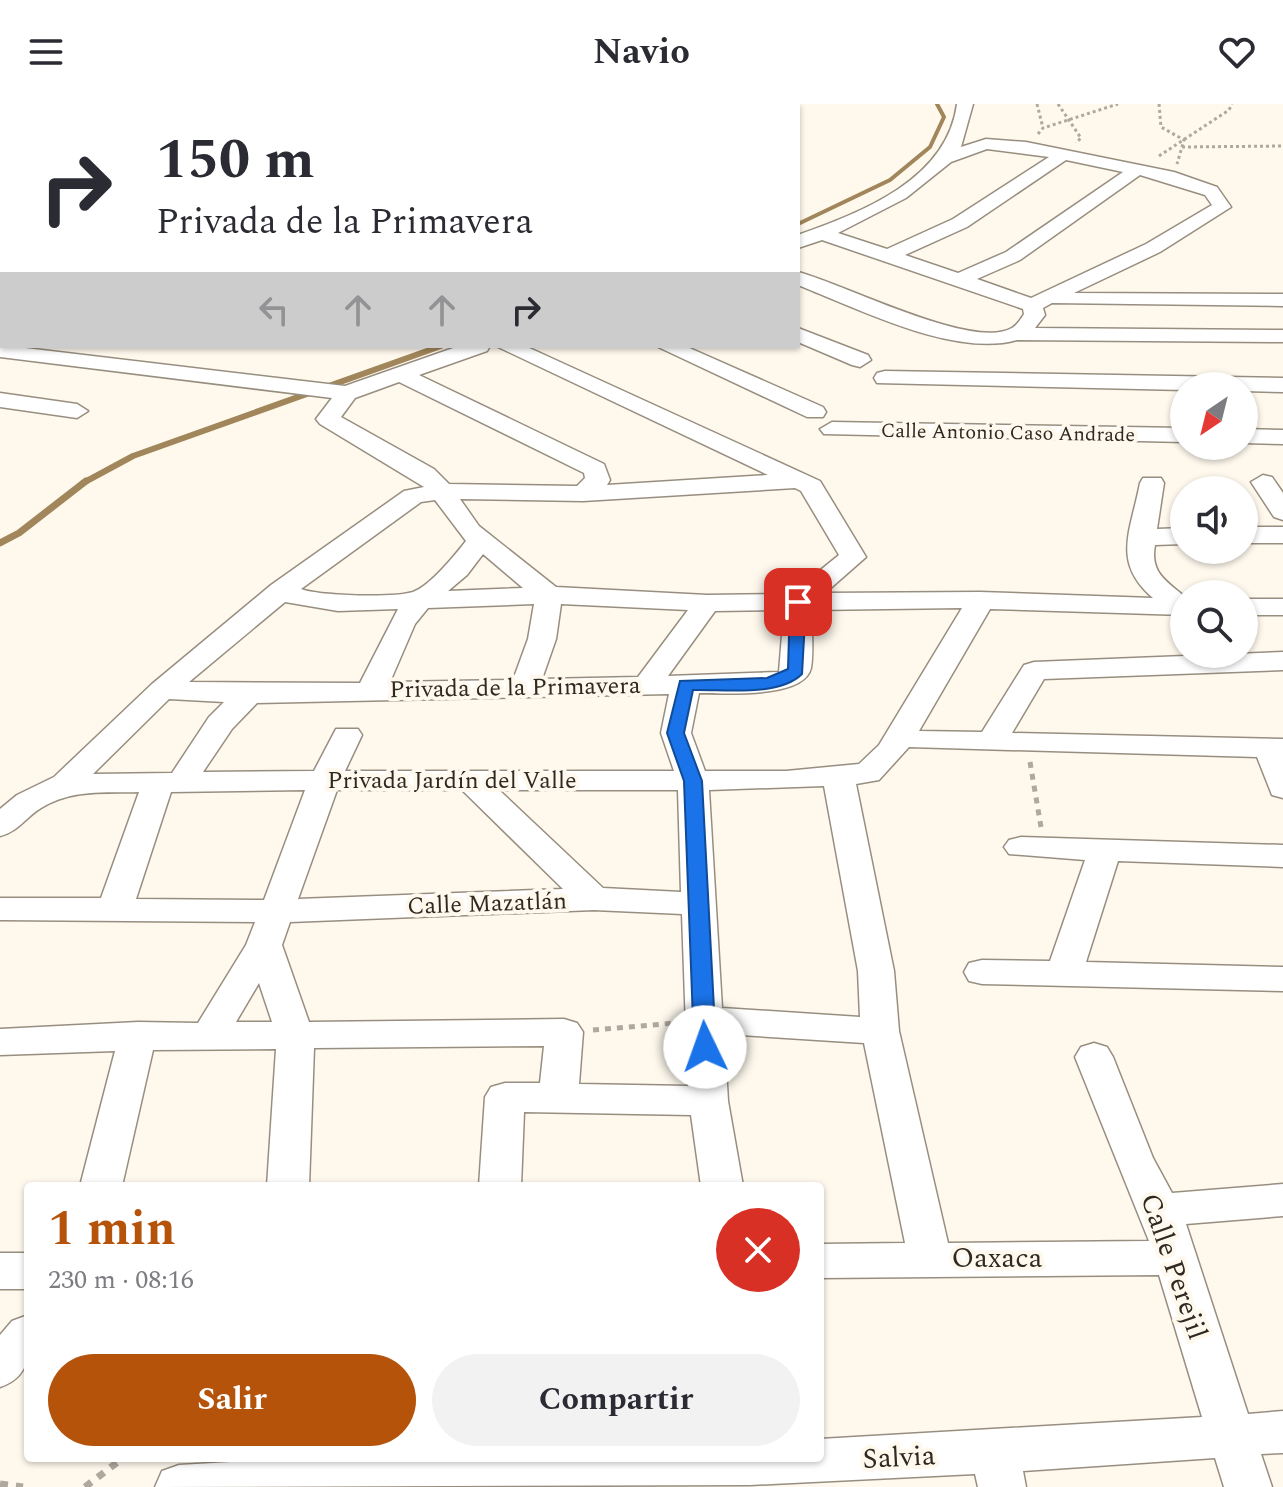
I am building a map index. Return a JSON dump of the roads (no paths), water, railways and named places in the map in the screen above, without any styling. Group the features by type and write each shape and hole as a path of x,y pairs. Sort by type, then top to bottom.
{"street":[{"path":"946,158 963,127 965,104"},
{"path":"800,241 906,189 946,158 986,144 1026,147 1174,177 1211,191 1222,207 1153,248 1040,302 1035,315 1018,334"},
{"path":"887,256 960,223 1064,154"},
{"path":"959,280 1013,256 1135,171"},
{"path":"821,233 959,280 1040,302 1283,300"},
{"path":"800,279 961,337 999,338 1018,334 1276,336"},
{"path":"1246,300 1276,336"},
{"path":"800,335 860,360"},
{"path":"0,351 339,392 402,375 474,348"},
{"path":"511,348 794,481 811,486 853,557 798,602"},
{"name":"Calle Antonio Caso Andrade","path":"671,348 824,420 1170,435"},
{"path":"402,375 595,469 598,480 583,494"},
{"path":"885,378 1283,385"},
{"path":"1117,382 1152,477 1139,560 1145,577 1170,597"},
{"path":"339,392 328,419 425,474 442,491 470,531 549,595"},
{"path":"0,400 77,411"},
{"path":"1258,436 1283,437"},
{"path":"0,826 28,802 65,784 162,690 281,591 413,496 442,491 583,494 794,481"},
{"path":"1263,482 1283,512"},
{"path":"1258,535 1283,535"},
{"path":"1145,537 1170,536"},
{"path":"372,689 402,623 418,602 458,569 481,539"},
{"path":"281,591 317,602 418,602 549,595 707,603 980,600 1170,607"},
{"path":"524,689 542,639 549,595"},
{"name":"Privada Jardín del Valle","path":"65,784 325,780 693,781 868,773 891,751 961,639 980,600"},
{"name":"Privada de la Primavera","path":"162,690 249,694 767,683 789,678 796,670 798,602"},
{"path":"646,686 707,603"},
{"path":"1258,607 1283,607"},
{"path":"992,741 1034,671 1283,661"},
{"path":"686,685 676,733 693,781 708,1101 721,1182"},
{"path":"115,909 169,784 220,723 249,694"},
{"path":"209,1036 270,928 325,780 347,735"},
{"path":"917,740 1276,748 1283,788"},
{"path":"838,775 876,971 880,1031 930,1258"},
{"path":"470,780 594,899"},
{"path":"1033,848 1283,856"},
{"path":"1064,974 1105,850"},
{"name":"Calle Mazatlán","path":"0,909 115,909 270,928 594,899 698,904"},
{"path":"270,928 296,1038 288,1182"},
{"path":"982,972 1283,979"},
{"path":"704,1020 880,1031"},
{"path":"0,1042 138,1035 296,1038 564,1032 558,1097"},
{"path":"102,1182 138,1035"},
{"name":"Calle Perejil","path":"1094,1057 1133,1158 1160,1210 1248,1487"},
{"path":"500,1182 505,1097 708,1101"},
{"path":"1160,1210 1283,1200"},
{"name":"Oaxaca","path":"824,1261 1175,1258"},
{"path":"0,1271 24,1271"},
{"path":"0,1368 24,1339"},
{"name":"Salvia","path":"179,1487 230,1476 491,1477 750,1470 999,1469 1232,1433 1283,1432"}],"waterway":[{"path":"800,223 890,180 930,147 944,117 937,104"},
{"path":"84,482 133,456 435,348"},
{"path":"0,543 19,533 84,482"}]}
